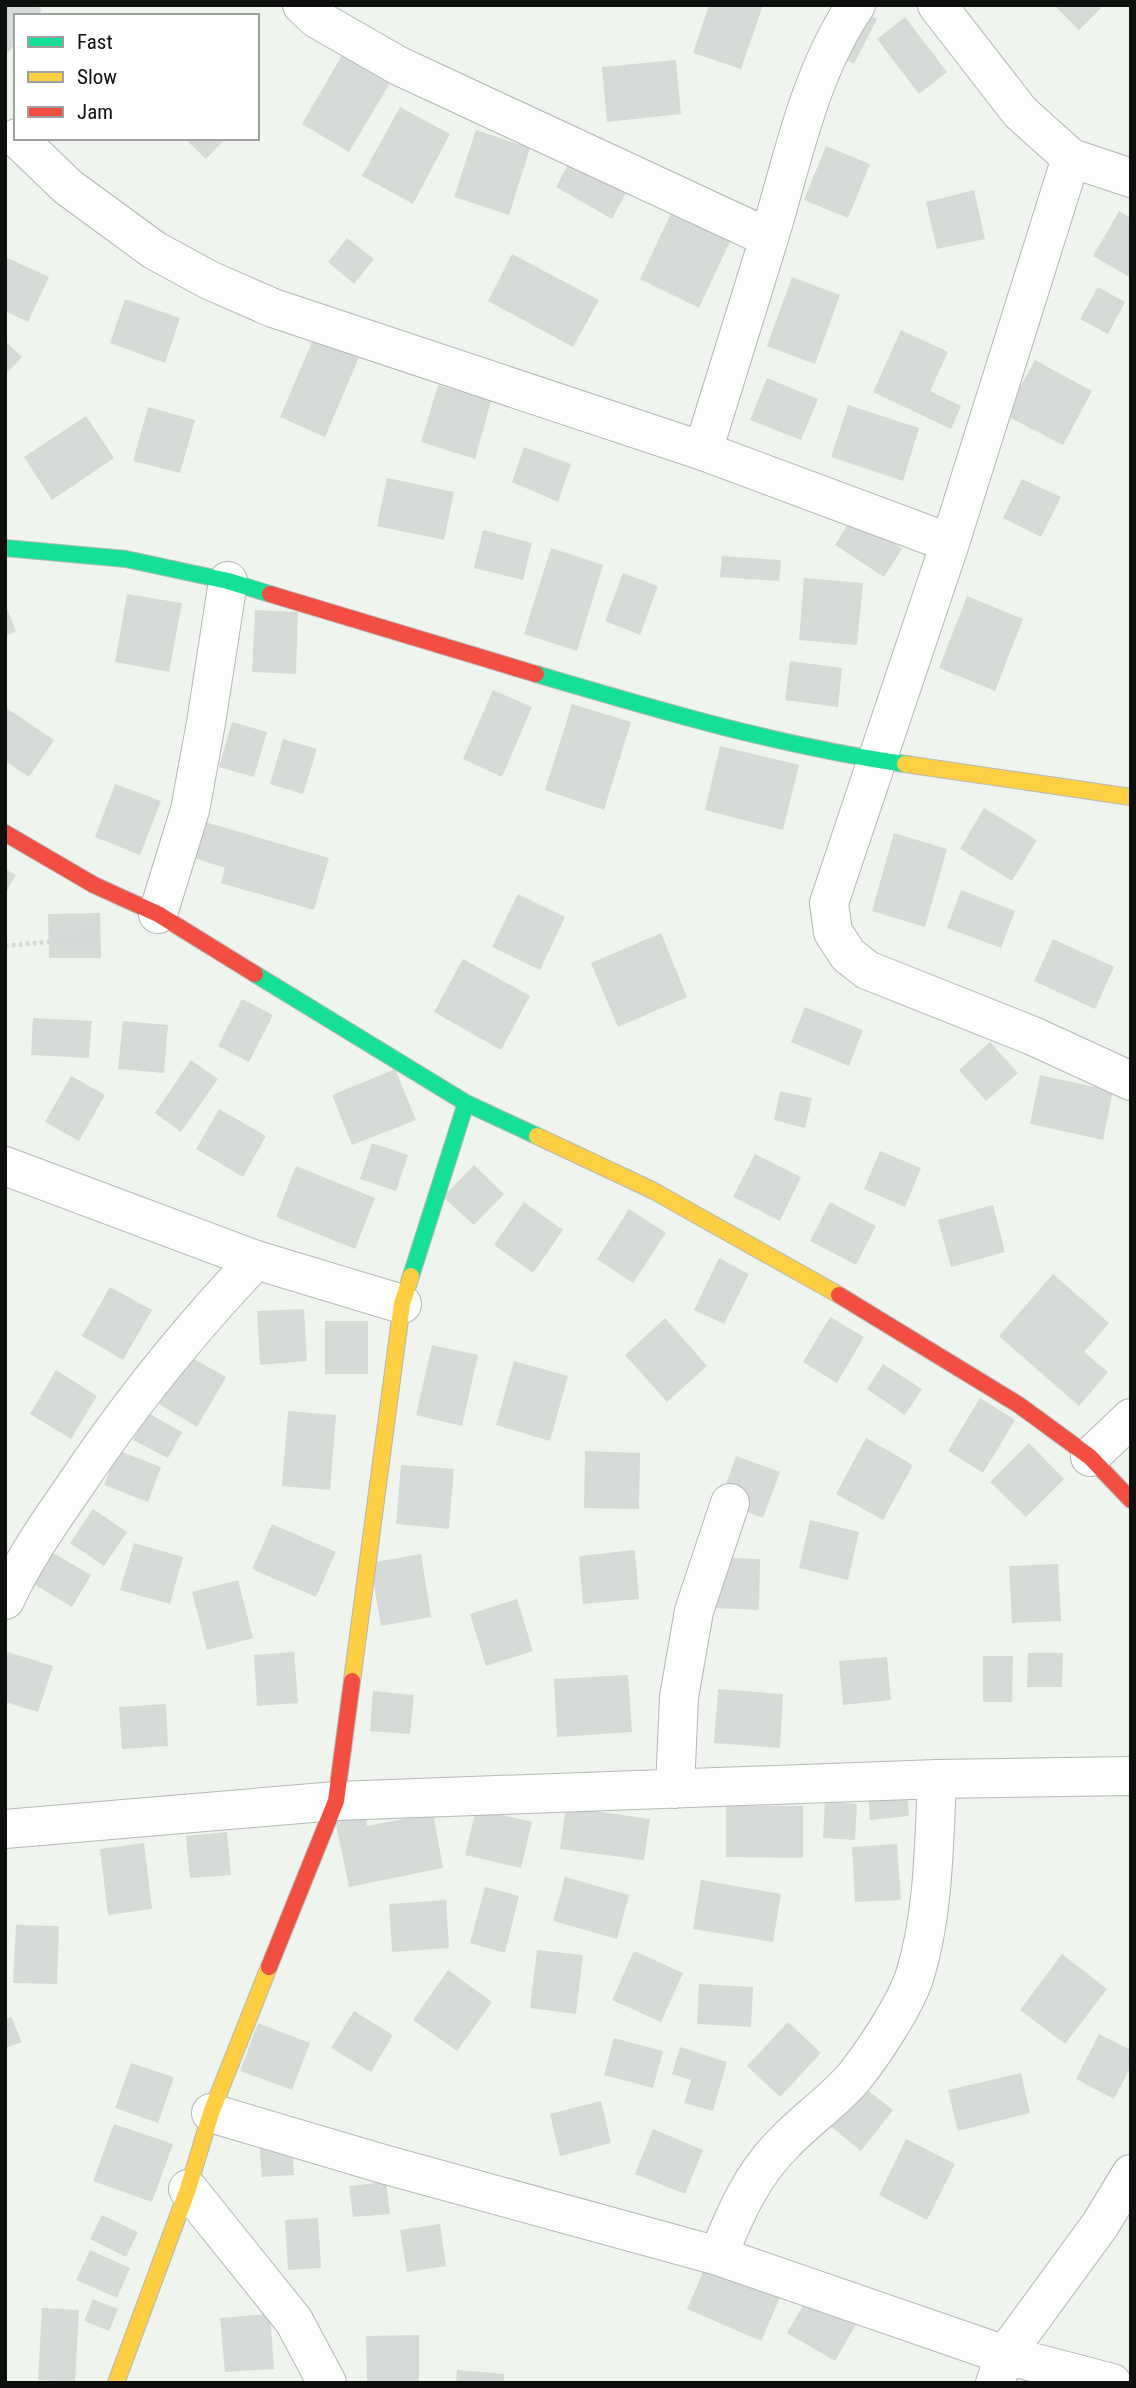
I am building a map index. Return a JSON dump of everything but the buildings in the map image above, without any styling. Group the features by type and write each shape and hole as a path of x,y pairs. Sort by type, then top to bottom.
{"street":[{"path":"302,5 317,19 399,66 769,238"},
{"path":"703,451 817,79 843,25 856,5"},
{"path":"937,5 1020,112 1071,158 1131,178"},
{"path":"18,140 68,187 143,242 209,280 273,308 703,451 950,543"},
{"path":"1071,158 950,543 830,903 833,932 848,955 867,970 1033,1036 1131,1081"},
{"path":"5,548 126,559 228,582 684,718 789,743 877,760 1131,797"},
{"path":"158,914 190,810 228,582"},
{"path":"5,833 94,885 158,914 466,1103 652,1189 863,1308 1019,1405 1090,1457 1131,1500"},
{"path":"116,2383 188,2189 211,2113 336,1801 402,1304 466,1103"},
{"path":"5,1166 256,1260 402,1304"},
{"path":"5,1601 21,1565 92,1460 213,1304 256,1260"},
{"path":"1090,1457 1131,1418"},
{"path":"675,1789 679,1697 694,1612 730,1503"},
{"path":"5,1829 336,1801 937,1779 1131,1776"},
{"path":"718,2256 742,2198 759,2172 783,2143 854,2077 888,2027 914,1976 932,1890 937,1779"},
{"path":"211,2113 383,2164 718,2256 1000,2369 1112,2383"},
{"path":"1000,2369 1100,2225 1131,2174"},
{"path":"188,2189 294,2321 327,2383"}],"path":[{"path":"5,946 77,939 158,914"}],"traffic: fast":[{"path":"5,548 126,559 228,581 270,594"},
{"path":"536,674 673,714 765,737 905,764"},
{"path":"255,974 466,1103 537,1136"},
{"path":"411,1276 466,1103"}],"traffic: slow":[{"path":"905,764 1131,797"},
{"path":"537,1136 652,1190 839,1295"},
{"path":"352,1681 402,1304 411,1276"},
{"path":"116,2383 188,2189 211,2113 269,1967"}],"traffic: jam":[{"path":"270,594 536,674"},
{"path":"5,833 94,885 158,914 255,974"},
{"path":"839,1295 1019,1405 1090,1457 1131,1500"},
{"path":"269,1967 336,1801 352,1681"}]}
